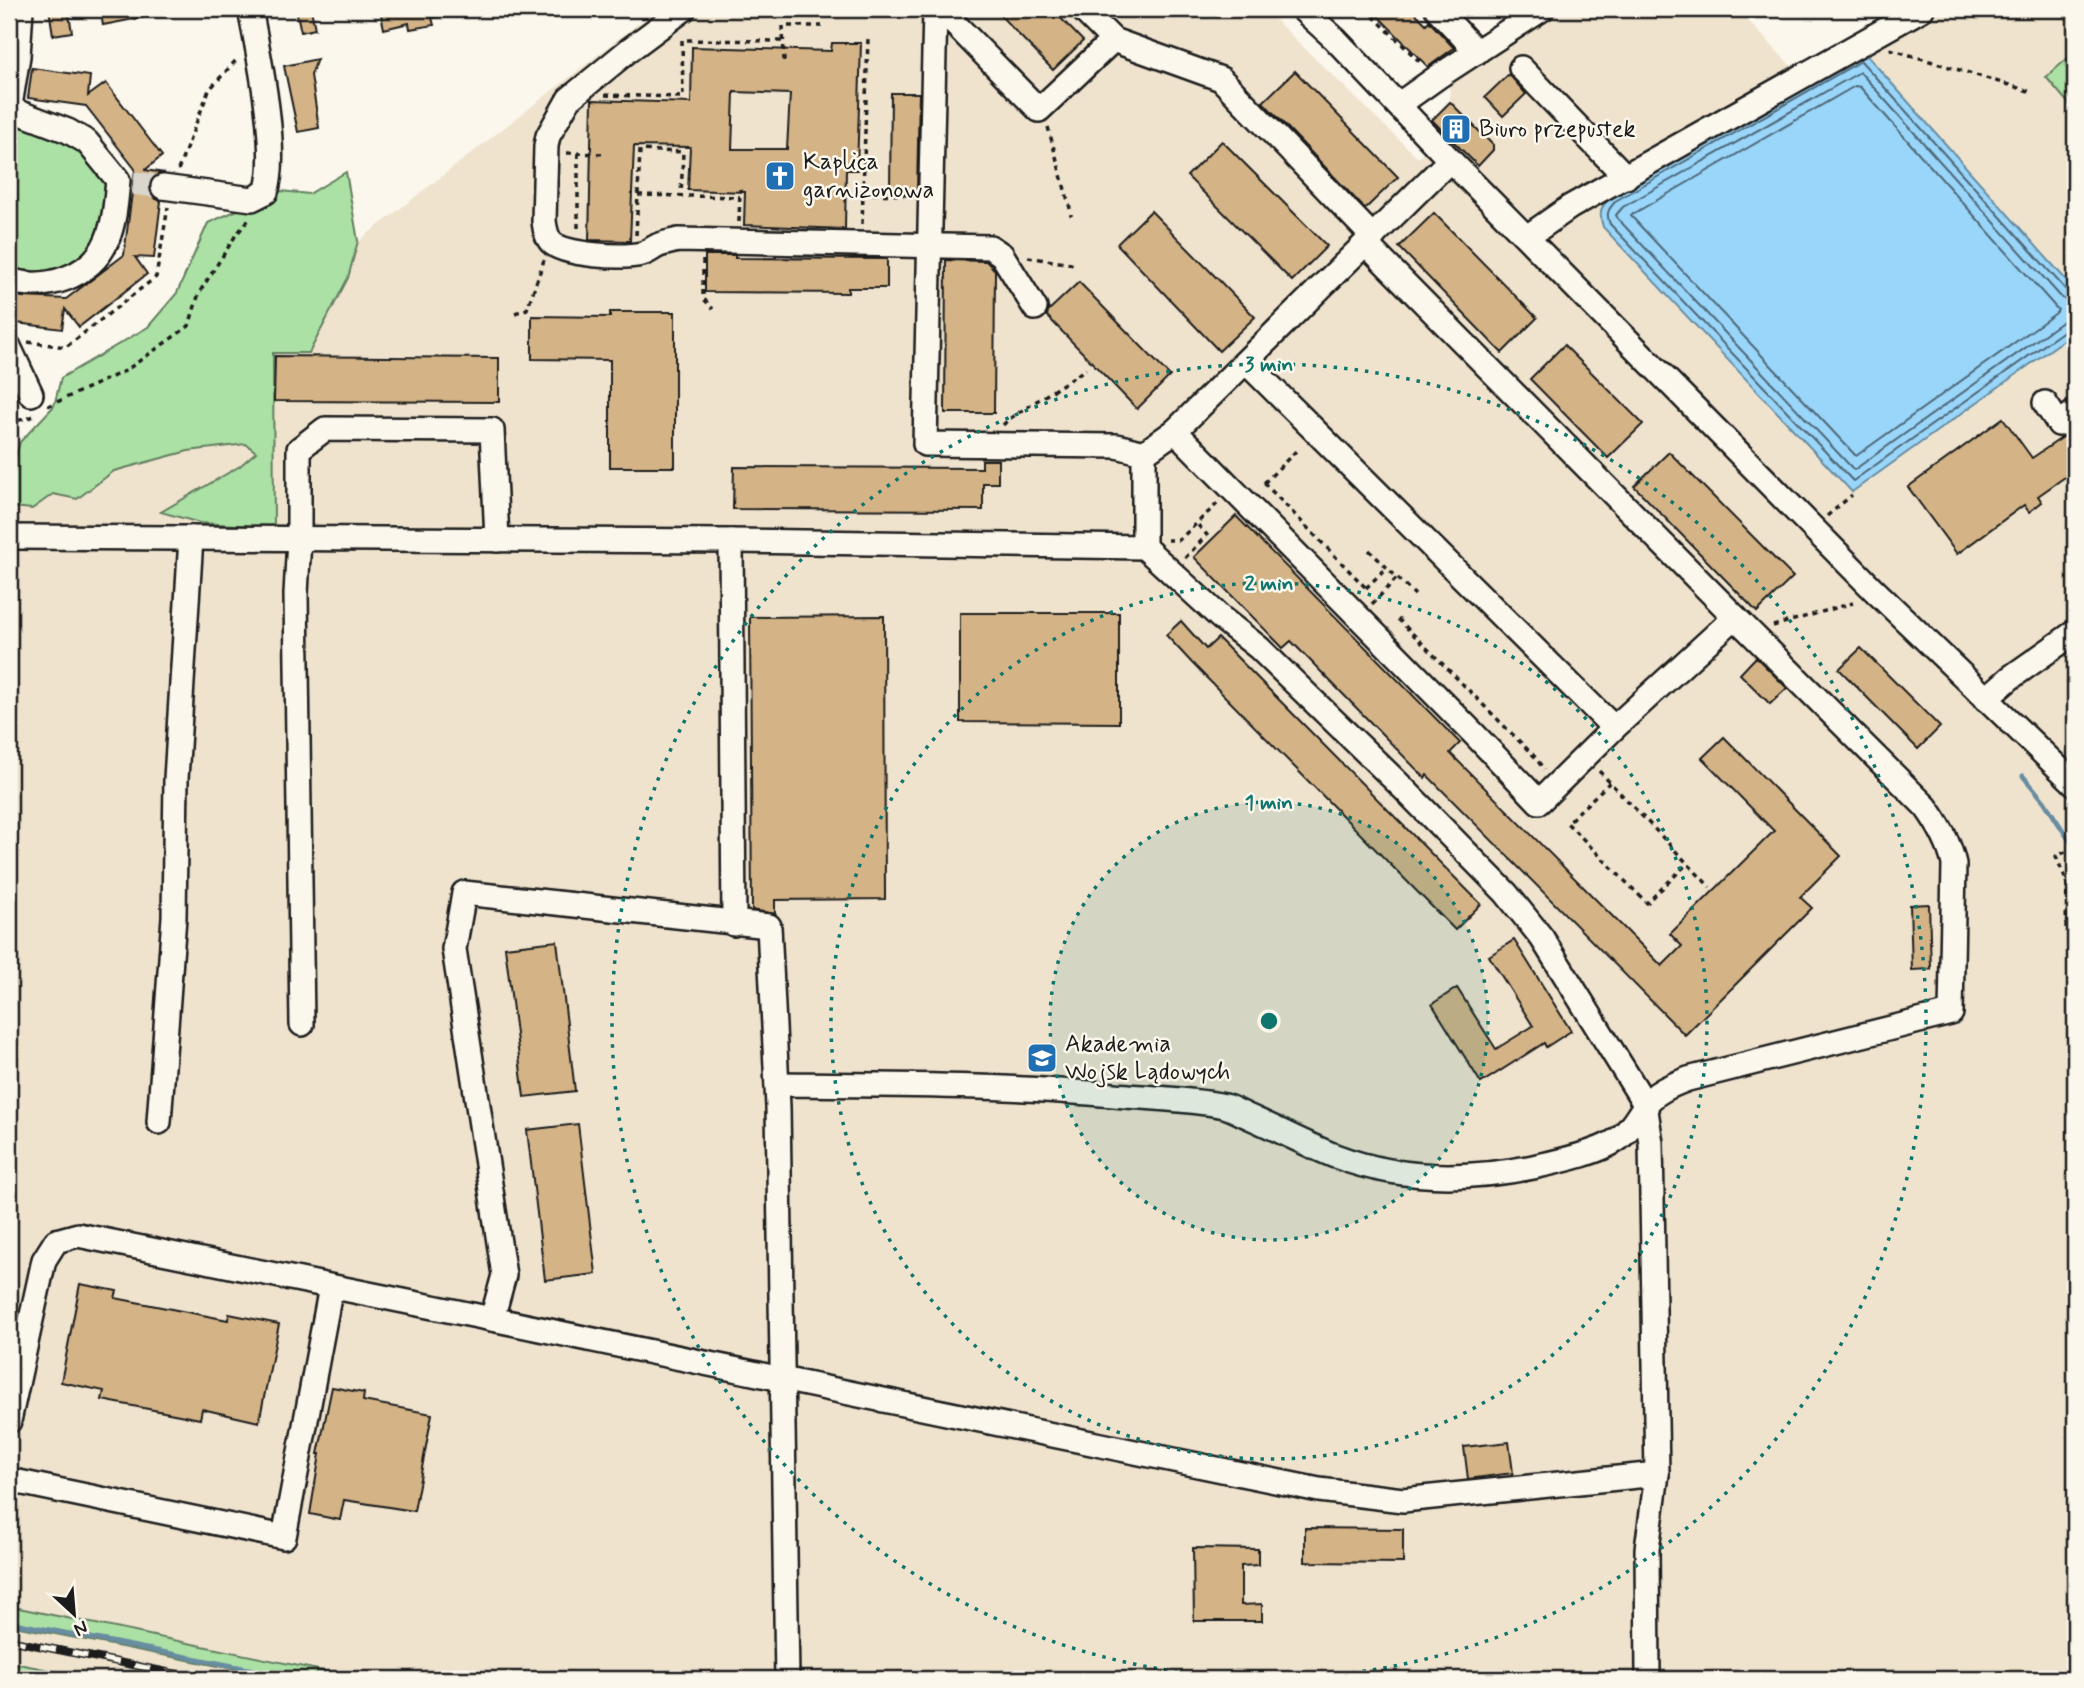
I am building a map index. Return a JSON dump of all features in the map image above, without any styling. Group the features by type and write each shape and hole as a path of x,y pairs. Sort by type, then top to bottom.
{"street":[{"path":"9,280 22,284 50,283 66,279 91,264 100,255 108,239 126,181 87,142 68,131 9,111 18,56 21,9"},
{"path":"167,188 253,199 266,192 270,181 270,134 250,9"},
{"path":"684,9 569,99 560,113 546,146 544,221 546,233 555,245 570,252 585,254 639,255 678,240 990,247 1002,255 1035,309"},
{"path":"777,1084 1054,1089 1182,1101 1227,1107 1335,1156 1385,1170 1432,1176 1498,1173 1581,1155 1620,1138 1637,1120 1645,1104 1666,1088 1688,1079 1951,1013 1955,864 1947,840 1926,807 1734,617 1370,240 1221,79 1113,40 1082,9"},
{"path":"1437,9 1477,51"},
{"path":"1398,105 1542,9"},
{"path":"1527,237 1570,207 1922,9"},
{"path":"1113,40 1039,110 946,15 935,12 925,444 1117,446 1144,453 1175,431 1450,160"},
{"path":"1311,12 1450,160 1872,589 2075,784"},
{"path":"1521,68 1626,177"},
{"path":"14,344 33,405"},
{"path":"1246,362 1614,728"},
{"path":"2045,403 2059,424 2075,412"},
{"path":"302,1024 296,594 299,449 325,429 492,430 497,541"},
{"path":"1175,431 1539,802 1734,617"},
{"path":"1144,453 1144,547"},
{"path":"9,537 731,541 1144,547 1221,618 1259,648 1506,893 1542,938 1645,1104 1651,1143 1657,1474 1647,1549 1648,1679"},
{"path":"159,1122 174,917 176,779 191,538"},
{"path":"731,541 734,924"},
{"path":"1986,699 2010,678 2075,632"},
{"path":"492,1319 504,1275 454,949 464,892 769,926 777,1084 787,1679"},
{"path":"9,1421 44,1260 56,1241 78,1235 1320,1490 1403,1500 1657,1474"},
{"path":"9,1480 284,1537 331,1287"}],"path":[{"path":"1366,9 1425,67"},
{"path":"784,61 783,26 822,26"},
{"path":"862,244 868,38"},
{"path":"580,90 584,95 682,97 682,40 783,41"},
{"path":"1864,41 2032,92"},
{"path":"14,344 66,347 156,278 167,188 209,90 236,60"},
{"path":"1039,110 1045,118 1054,143 1071,216"},
{"path":"637,219 639,150 683,152 681,196"},
{"path":"578,225 575,153 607,154"},
{"path":"739,223 740,189"},
{"path":"33,405 51,403 125,371 189,326 200,293 236,235 263,204 266,192"},
{"path":"863,194 930,195"},
{"path":"638,195 740,197"},
{"path":"703,240 703,298 713,309"},
{"path":"515,313 527,309 546,255 555,245"},
{"path":"1002,255 1006,253 1071,264 1075,268"},
{"path":"1002,426 1086,369"},
{"path":"1299,448 1264,483 1366,588 1387,567"},
{"path":"1144,547 1156,541 1179,540 1232,489"},
{"path":"1833,510 1852,495"},
{"path":"1171,572 1208,535 1196,523"},
{"path":"1369,550 1415,595"},
{"path":"1358,618 1397,578"},
{"path":"1754,637 1764,628 1853,603"},
{"path":"1398,619 1536,758 1552,788"},
{"path":"1585,756 1710,887"},
{"path":"1610,782 1567,822 1647,903 1688,863"},
{"path":"2066,928 2067,883 2056,856 2075,848"}],"shaded area":[{"name":"Akademia Wojsk Lądowych","path":"657,9 1264,9 1418,158 1441,136 1429,123 1450,102 1449,81 1559,9 1737,9 1795,70 1895,9 2075,9 2075,1679 370,1679 9,1606 9,509 105,438"},
{"path":"9,1625 284,1679 94,1679 9,1662"}],"green space":[{"path":"2075,52 2075,111 2046,77"},
{"path":"18,122 77,140 98,166 111,193 109,209 88,259 48,278 9,274 9,131 10,127"},
{"path":"346,172 358,241 348,278 309,353 273,353 274,527 200,523 161,512 240,466 256,452 246,444 188,451 114,471 77,499 53,494 32,509 13,507 9,499 9,478 20,442 54,406 61,378 148,327 177,293 208,223 281,191 309,194"},
{"path":"9,1606 362,1679 284,1679 9,1625"},
{"path":"9,1662 94,1679 9,1679"}],"water":[{"path":"1863,51 2075,290 2075,332 1852,492 1603,227 1601,213 1612,195"}],"building":[{"path":"49,9 68,9 72,32 53,35"},
{"path":"100,9 149,9 150,16 103,25"},
{"path":"296,9 311,9 315,29 301,32"},
{"path":"380,9 444,9 445,15 432,18 434,25 410,29 409,23 384,29"},
{"path":"994,9 1052,9 1083,41 1053,70"},
{"path":"1371,9 1411,9 1426,24 1429,21 1454,48 1428,67"},
{"path":"832,43 861,43 857,170 846,170 845,229 744,225 745,192 688,190 690,147 634,146 630,241 589,240 592,100 691,103 692,47 831,51","holes":["734,92 790,94 787,149 732,149"]},
{"path":"317,59 311,75 319,128 298,132 284,66"},
{"path":"32,68 90,76 88,96 106,83 162,156 145,170 165,173 152,178 149,186 154,198 161,201 154,258 135,257 147,274 79,327 65,309 62,329 9,322 9,294 66,299 124,255 135,169 86,106 28,98"},
{"path":"1295,71 1398,177 1365,209 1263,102"},
{"path":"1509,74 1526,94 1503,116 1485,97"},
{"path":"891,93 919,93 917,192 890,191"},
{"name":"Biuro przepustek","path":"1450,102 1493,145 1493,150 1478,166 1432,120"},
{"path":"1222,141 1327,246 1292,281 1187,176"},
{"path":"1151,211 1255,317 1219,351 1117,244"},
{"path":"1434,213 1537,318 1502,353 1399,247"},
{"path":"705,255 735,255 735,258 887,259 887,288 848,288 848,293 705,292"},
{"path":"946,260 986,261 995,270 994,413 945,413"},
{"path":"1079,282 1170,376 1137,409 1047,316 1048,311"},
{"path":"610,312 675,312 675,467 610,467 610,360 532,359 532,316 610,317"},
{"path":"1564,345 1643,424 1608,458 1530,379"},
{"path":"275,356 499,358 499,402 274,401"},
{"path":"2003,418 2032,458 2075,429 2075,470 2038,496 2042,502 2029,512 2024,505 1957,554 1908,487"},
{"path":"1669,452 1793,577 1757,612 1634,486"},
{"path":"982,460 998,460 998,483 983,483 983,510 733,509 734,467 982,468"},
{"path":"1236,516 1460,743 1450,753 1662,966 1682,946 1670,934 1774,831 1702,758 1724,737 1841,856 1800,897 1812,908 1685,1035 1427,775 1425,778 1291,641 1283,648 1194,557"},
{"path":"960,613 1119,613 1119,723 960,722"},
{"path":"884,616 885,899 775,900 775,914 752,910 750,617"},
{"path":"1181,621 1206,649 1218,638 1481,904 1455,930 1166,635"},
{"path":"1861,648 1940,727 1918,749 1839,669"},
{"path":"1756,657 1787,688 1770,704 1740,674"},
{"path":"1929,904 1931,969 1912,970 1910,905"},
{"path":"1514,940 1571,1031 1546,1047 1544,1043 1481,1083 1432,1004 1457,988 1496,1049 1533,1026 1489,956"},
{"path":"557,941 575,1091 524,1097 505,947"},
{"path":"578,1124 596,1274 545,1280 527,1130"},
{"path":"80,1284 117,1291 115,1298 228,1320 229,1314 279,1324 259,1422 202,1409 200,1419 102,1400 104,1391 61,1382"},
{"path":"332,1387 364,1393 363,1401 432,1414 414,1511 344,1500 340,1520 310,1514 318,1454"},
{"path":"1509,1442 1513,1473 1468,1479 1464,1447"},
{"path":"1305,1528 1403,1529 1403,1563 1305,1562"},
{"path":"1193,1548 1258,1549 1258,1565 1241,1566 1241,1605 1262,1604 1262,1621 1194,1621"}],"waterway":[{"path":"2023,776 2044,801 2075,849"},
{"path":"9,1622 300,1679"}],"tunnel":[{"path":"133,183 163,187"}],"railway":[{"path":"9,1640 202,1679"}],"place":[{"name":"Biuro przepustek","path":"1456,129"},
{"name":"Kaplica garnizonowa","path":"780,176"},
{"name":"Akademia Wojsk Lądowych","path":"1042,1058"}]}
